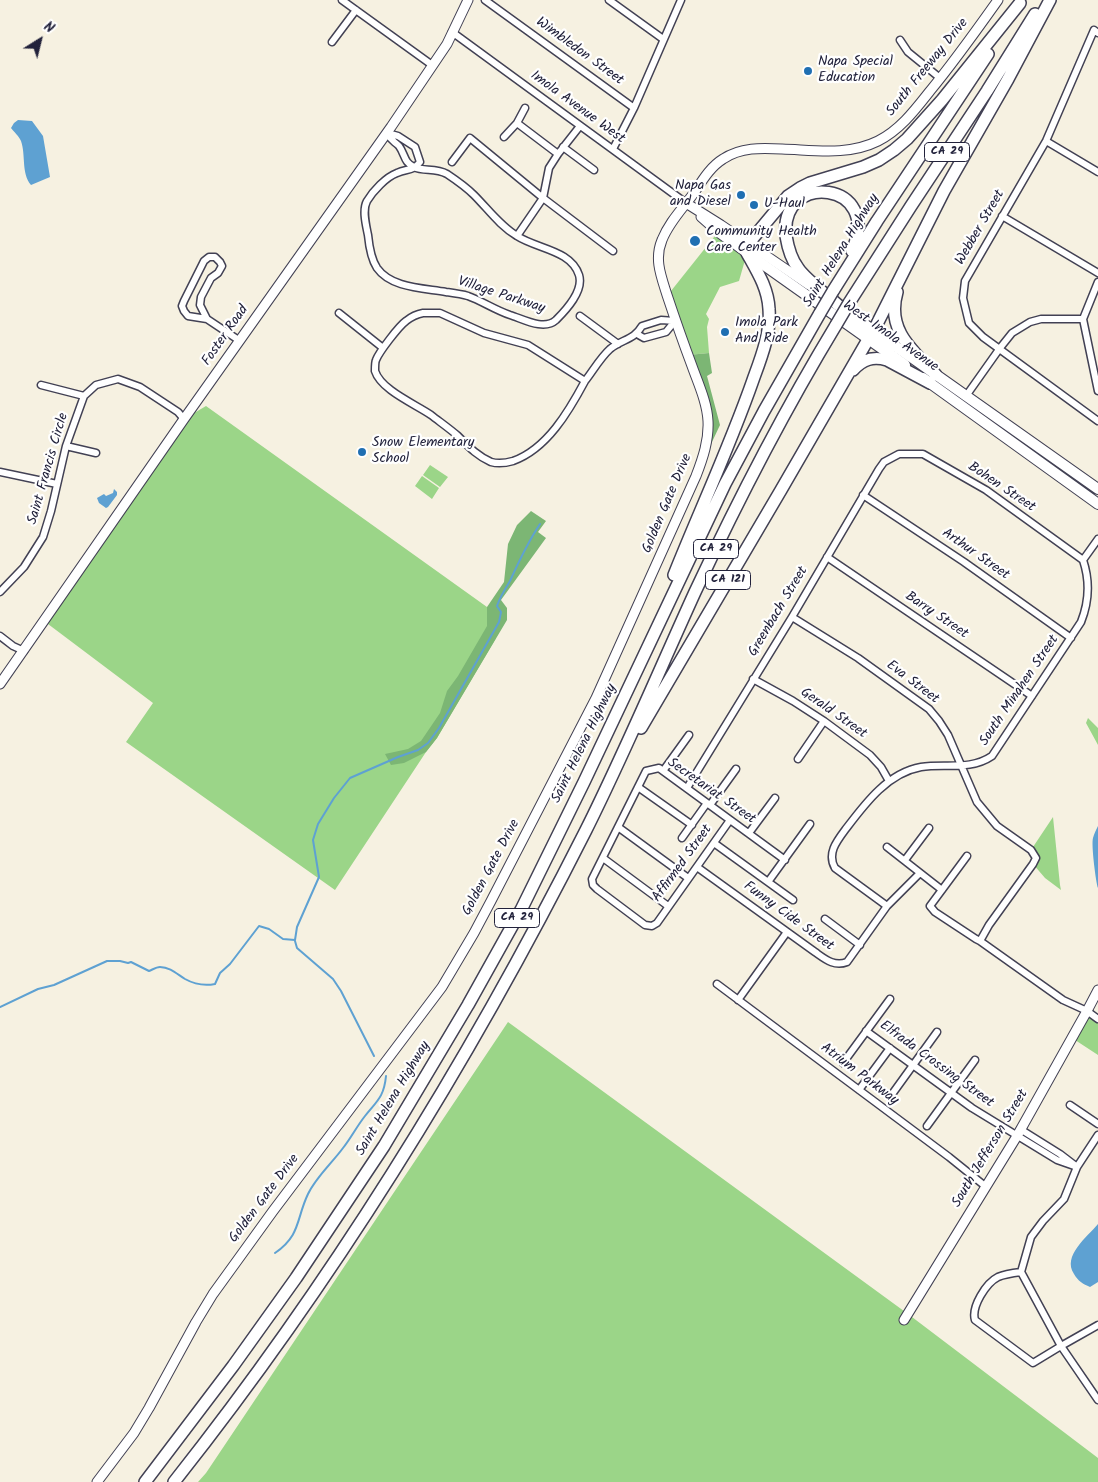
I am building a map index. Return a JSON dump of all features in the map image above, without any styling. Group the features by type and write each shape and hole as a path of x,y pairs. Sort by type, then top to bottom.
{"highway":[{"name":"CA 29","path":"174,1482 242,1394 343,1249 401,1160 460,1063 560,881 610,781 696,590 744,490 836,325 843,304 901,222 992,84 1043,0"},
{"path":"845,379 961,160 1050,0"},
{"path":"596,758 731,440 760,358 769,324 770,310 763,281 748,248 788,196 810,183 849,172 879,160 908,139 942,100 1021,1"},
{"name":"Saint Helena Highway","path":"144,1482 266,1321 350,1199 464,1013 521,910 596,758 721,492 764,411 833,291 877,221 999,38 1021,1"},
{"name":"CA 121","path":"833,291 856,242 858,218 852,206 845,199 833,194 819,192 806,195 793,207 787,218 787,244 792,259 799,271 843,304"},
{"path":"903,272 895,297 894,315 900,334 933,379"},
{"name":"CA 121","path":"610,781 845,379 864,361 876,358 887,360 933,379"}],"main road":[{"name":"West Imola Avenue","path":"748,248 933,379 1098,504"},
{"name":"West Imola Avenue","path":"843,304 870,334"},
{"name":"West Imola Avenue","path":"933,379 966,396 1098,490"}],"street":[{"path":"342,0 432,65"},
{"name":"Foster Road","path":"0,684 447,44 468,0"},
{"name":"Wimbledon Street","path":"485,0 634,108"},
{"path":"610,0 663,39"},
{"path":"613,149 634,108 681,0"},
{"name":"South Freeway Drive","path":"686,203 714,166 722,159 747,149 843,151 863,147 878,141 898,128 940,78 998,0"},
{"path":"332,42 356,10"},
{"name":"Webber Street","path":"1096,31 1046,141 965,281 963,298 970,322 983,337 1098,422"},
{"name":"Imola Avenue West","path":"452,32 686,203"},
{"path":"900,40 908,52 940,78"},
{"path":"504,137 517,123 525,108"},
{"path":"517,123 558,154"},
{"path":"517,236 543,198 549,168 580,126"},
{"path":"386,133 398,136 415,146 420,162 415,168 406,162 398,144 391,140 386,133"},
{"path":"452,162 470,138 543,198 613,251"},
{"path":"1046,141 1098,172"},
{"path":"563,147 594,170"},
{"name":"Village Parkway","path":"415,168 437,169 473,194 491,214 517,236 571,261 577,269 580,278 577,292 571,304 552,323 542,325 501,312 467,296 396,283 385,276 376,267 370,248 366,226 366,205 368,200 385,181 396,173 415,168"},
{"name":"West Imola Avenue","path":"686,203 748,248 843,304"},
{"name":"Golden Gate Drive","path":"97,1482 134,1433 196,1322 231,1268 442,987 474,933 596,698 696,476 704,456 708,437 708,420 699,384 675,321 658,262 658,248 668,227 686,203"},
{"path":"1002,216 1098,273"},
{"path":"207,319 200,305 201,297 211,278 218,273 222,266 215,257 209,257 204,261 182,306 188,316 207,319 240,341"},
{"path":"1098,282 1083,319 1098,391"},
{"path":"339,313 383,348"},
{"path":"585,381 528,345 484,333 440,313 415,315 405,322 383,348 376,360 375,371 385,386 430,415 456,435 476,454 493,462 506,463 524,457 558,425 600,359 611,348 637,334 642,326 661,320 675,321"},
{"path":"580,316 618,344"},
{"path":"966,396 1012,333 1030,322 1048,318 1083,319"},
{"path":"637,334 644,338 666,332 675,321"},
{"path":"41,385 84,396 96,385 118,379 140,387 178,412 184,419"},
{"name":"Saint Francis Circle","path":"0,592 24,567 43,537 66,446 84,396"},
{"path":"66,446 96,453"},
{"name":"Greenbach Street","path":"687,788 792,616 879,468 899,454"},
{"name":"Bohen Street","path":"899,454 923,454 938,462 986,490 1083,560"},
{"path":"0,472 57,484"},
{"path":"1087,482 1098,480"},
{"name":"Arthur Street","path":"863,495 964,562 1071,638"},
{"path":"1083,560 1098,539"},
{"name":"Barry Street","path":"827,557 1032,696"},
{"name":"South Minahen Street","path":"887,906 835,868 832,863 831,852 858,813 889,781 904,772 920,767 973,765 992,756 1081,622 1086,610 1088,597 1086,569 1083,560"},
{"name":"Eva Street","path":"792,616 858,658 929,709 948,735 977,802 997,826 1031,850 1036,858 980,941"},
{"path":"0,636 13,646 24,651"},
{"name":"Gerald Street","path":"753,679 794,701 870,755 881,767 889,781"},
{"path":"798,760 824,721"},
{"path":"663,770 689,735"},
{"name":"Secretariat Street","path":"657,923 652,926 645,925 597,889 593,884 592,878 646,771 659,768 663,770 785,860"},
{"path":"682,838 736,769"},
{"path":"638,787 692,825"},
{"path":"749,834 775,798"},
{"name":"Affirmed Street","path":"657,923 730,820"},
{"path":"768,882 810,824"},
{"path":"618,827 688,878"},
{"path":"904,860 929,828"},
{"path":"714,842 793,900"},
{"path":"887,847 942,890"},
{"path":"966,856 930,906 935,912 980,941 1063,1000 1098,1019"},
{"path":"603,858 668,906"},
{"name":"Funny Cide Street","path":"697,867 830,962 840,964 847,962 887,906 920,873"},
{"path":"825,920 860,945"},
{"path":"738,1000 787,932"},
{"name":"Atrium Parkway","path":"717,984 986,1186"},
{"name":"South Jefferson Street","path":"904,1320 1018,1133 1088,1012 1098,990"},
{"path":"843,1063 890,999"},
{"name":"Elfrada Crossing Street","path":"866,1031 950,1094 1018,1133 1060,1154 1077,1168"},
{"path":"890,1097 937,1032"},
{"path":"859,1090 890,1048"},
{"path":"927,1126 975,1060"},
{"path":"1070,1106 1098,1124"},
{"path":"1098,1135 1077,1168 1064,1199 1031,1237 1021,1272 1061,1346 1098,1400"},
{"path":"1021,1272 1009,1273 996,1278 977,1301 973,1314 975,1320 1033,1363 1098,1326"}],"green space":[{"path":"718,232 747,253 739,281 720,287 706,314 709,319 707,327 709,353 688,355 667,296"},
{"path":"709,353 712,373 707,376 720,425 696,476 708,419 688,355"},
{"path":"206,406 487,607 496,638 437,738 335,890 126,742 153,703 44,621 184,419"},
{"path":"430,465 448,477 440,487 423,475"},
{"path":"422,476 439,488 432,499 415,486"},
{"path":"531,511 546,521 538,532 546,538 501,600 507,608 507,620 437,738 426,752 404,763 391,765 385,754 408,749 421,741 440,713 447,691 458,676 487,626 487,607 504,582 508,544 517,525"},
{"path":"1088,718 1098,728 1098,745 1086,723"},
{"path":"1053,817 1061,890 1045,878 1033,864 1036,858 1031,850"},
{"path":"1087,1011 1098,1019 1098,1055 1072,1038"},
{"path":"508,1022 908,1314 1098,1458 1098,1482 198,1482 206,1473"}],"water":[{"path":"18,120 32,121 43,136 50,177 31,185 26,175 21,141 11,128"},
{"path":"114,489 117,495 106,508 99,503 97,498 104,494 106,496 113,493"},
{"path":"1098,826 1098,888 1093,842"},
{"path":"1098,1224 1098,1282 1090,1287 1081,1282 1076,1276 1071,1267 1071,1260 1077,1247"}],"waterway":[{"path":"0,1007 38,989 54,985 107,961 131,962 149,971 157,967 164,967 192,982 203,985 215,984 220,973 230,964 259,926 269,929 283,939 295,940 297,927 319,877 313,840 318,824 334,798 350,778 418,750 428,743 439,728 499,622 501,612 497,606 498,603 540,524"},
{"path":"295,941 297,948 333,979 374,1056"},
{"path":"275,1253 294,1233 304,1203 315,1182 343,1148 379,1098 384,1089 386,1076"}],"place":[{"name":"Napa Special Education","path":"808,71"},
{"name":"Napa Gas and Diesel","path":"741,195"},
{"name":"U-Haul","path":"754,205"},
{"name":"Community Health Care Center","path":"695,241"},
{"name":"Imola Park And Ride","path":"725,332"},
{"name":"Snow Elementary School","path":"362,452"}]}
